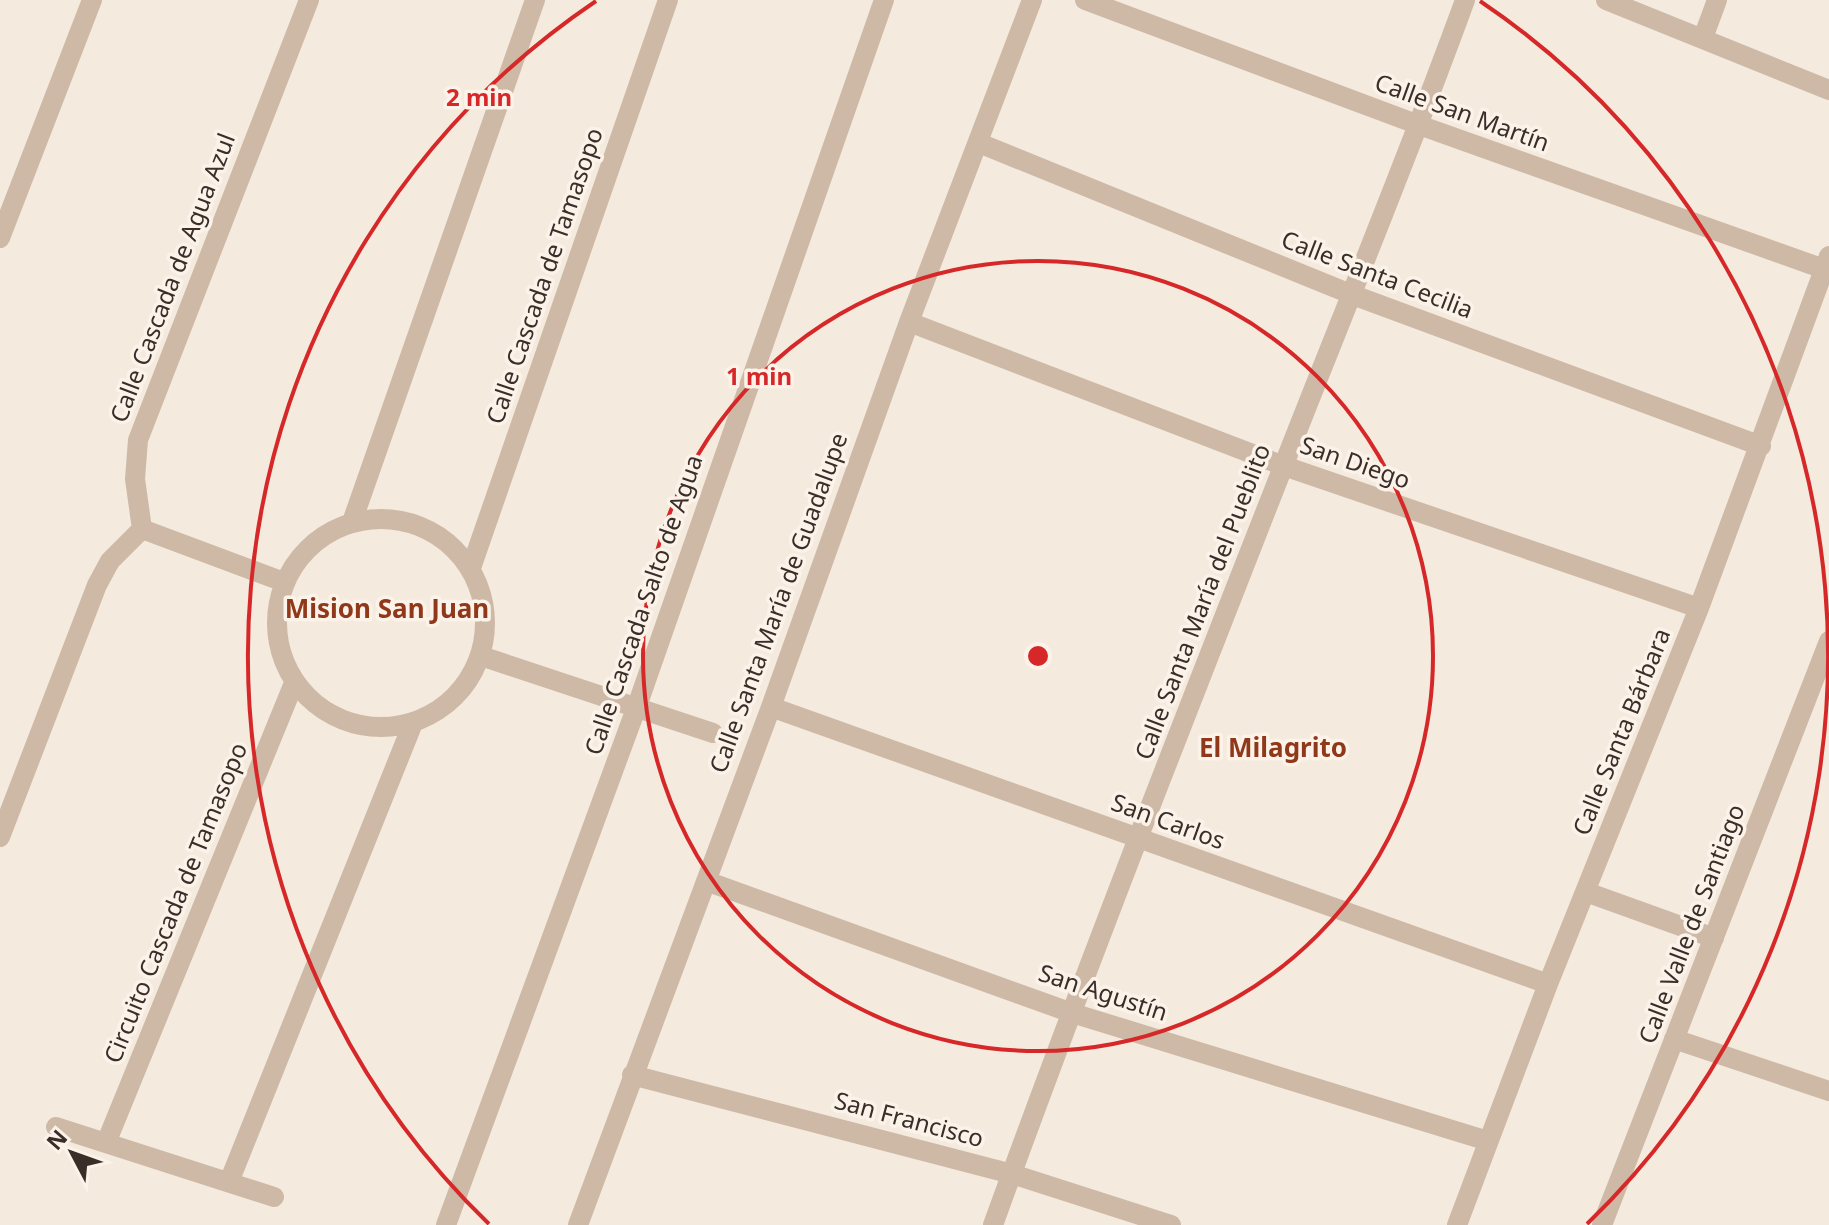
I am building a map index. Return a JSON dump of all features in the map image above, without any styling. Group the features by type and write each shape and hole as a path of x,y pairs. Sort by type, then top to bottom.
{"street":[{"path":"0,238 92,0"},
{"name":"Calle Cascada de Agua Azul","path":"142,529 135,479 138,440 309,0"},
{"path":"352,522 535,0"},
{"name":"Calle Cascada de Tamasopo","path":"471,568 668,0"},
{"name":"Calle Cascada Salto de Agua","path":"446,1225 637,706 884,0"},
{"name":"Calle Santa María de Guadalupe","path":"578,1225 771,707 909,322 1032,0"},
{"name":"Calle San Martín","path":"1085,0 1419,125 1827,263"},
{"name":"Calle Santa María del Pueblito","path":"993,1225 1072,1013 1465,0"},
{"path":"1606,0 1829,90"},
{"path":"1703,38 1717,0"},
{"name":"Calle Santa Cecilia","path":"979,143 1353,295 1761,446"},
{"name":"Calle Santa Bárbara","path":"1457,1225 1548,984 1699,608 1827,263"},
{"name":"San Diego","path":"909,322 1284,466 1699,608"},
{"path":"386,518 420,525 449,542 471,568 483,596 486,626 481,656 466,685 442,708 413,723 380,728 347,723 317,707 294,683 280,651 276,616 284,582 301,555 324,534 352,522 386,518"},
{"path":"0,837 97,585 110,561 142,529 284,582"},
{"name":"Calle Valle de Santiago","path":"1602,1225 1829,641"},
{"path":"481,656 713,733"},
{"name":"Circuito Cascada de Tamasopo","path":"106,1143 294,683"},
{"name":"San Carlos","path":"771,707 1548,984"},
{"path":"229,1182 413,723"},
{"name":"San Agustín","path":"706,881 1072,1013 1488,1141"},
{"path":"1586,892 1714,938"},
{"path":"1674,1039 1829,1091"},
{"name":"San Francisco","path":"632,1075 1012,1174 1171,1225"},
{"path":"56,1127 274,1197"}],"district":[{"name":"Mision San Juan","path":"387,609"},
{"name":"El Milagrito","path":"1273,748"}]}
